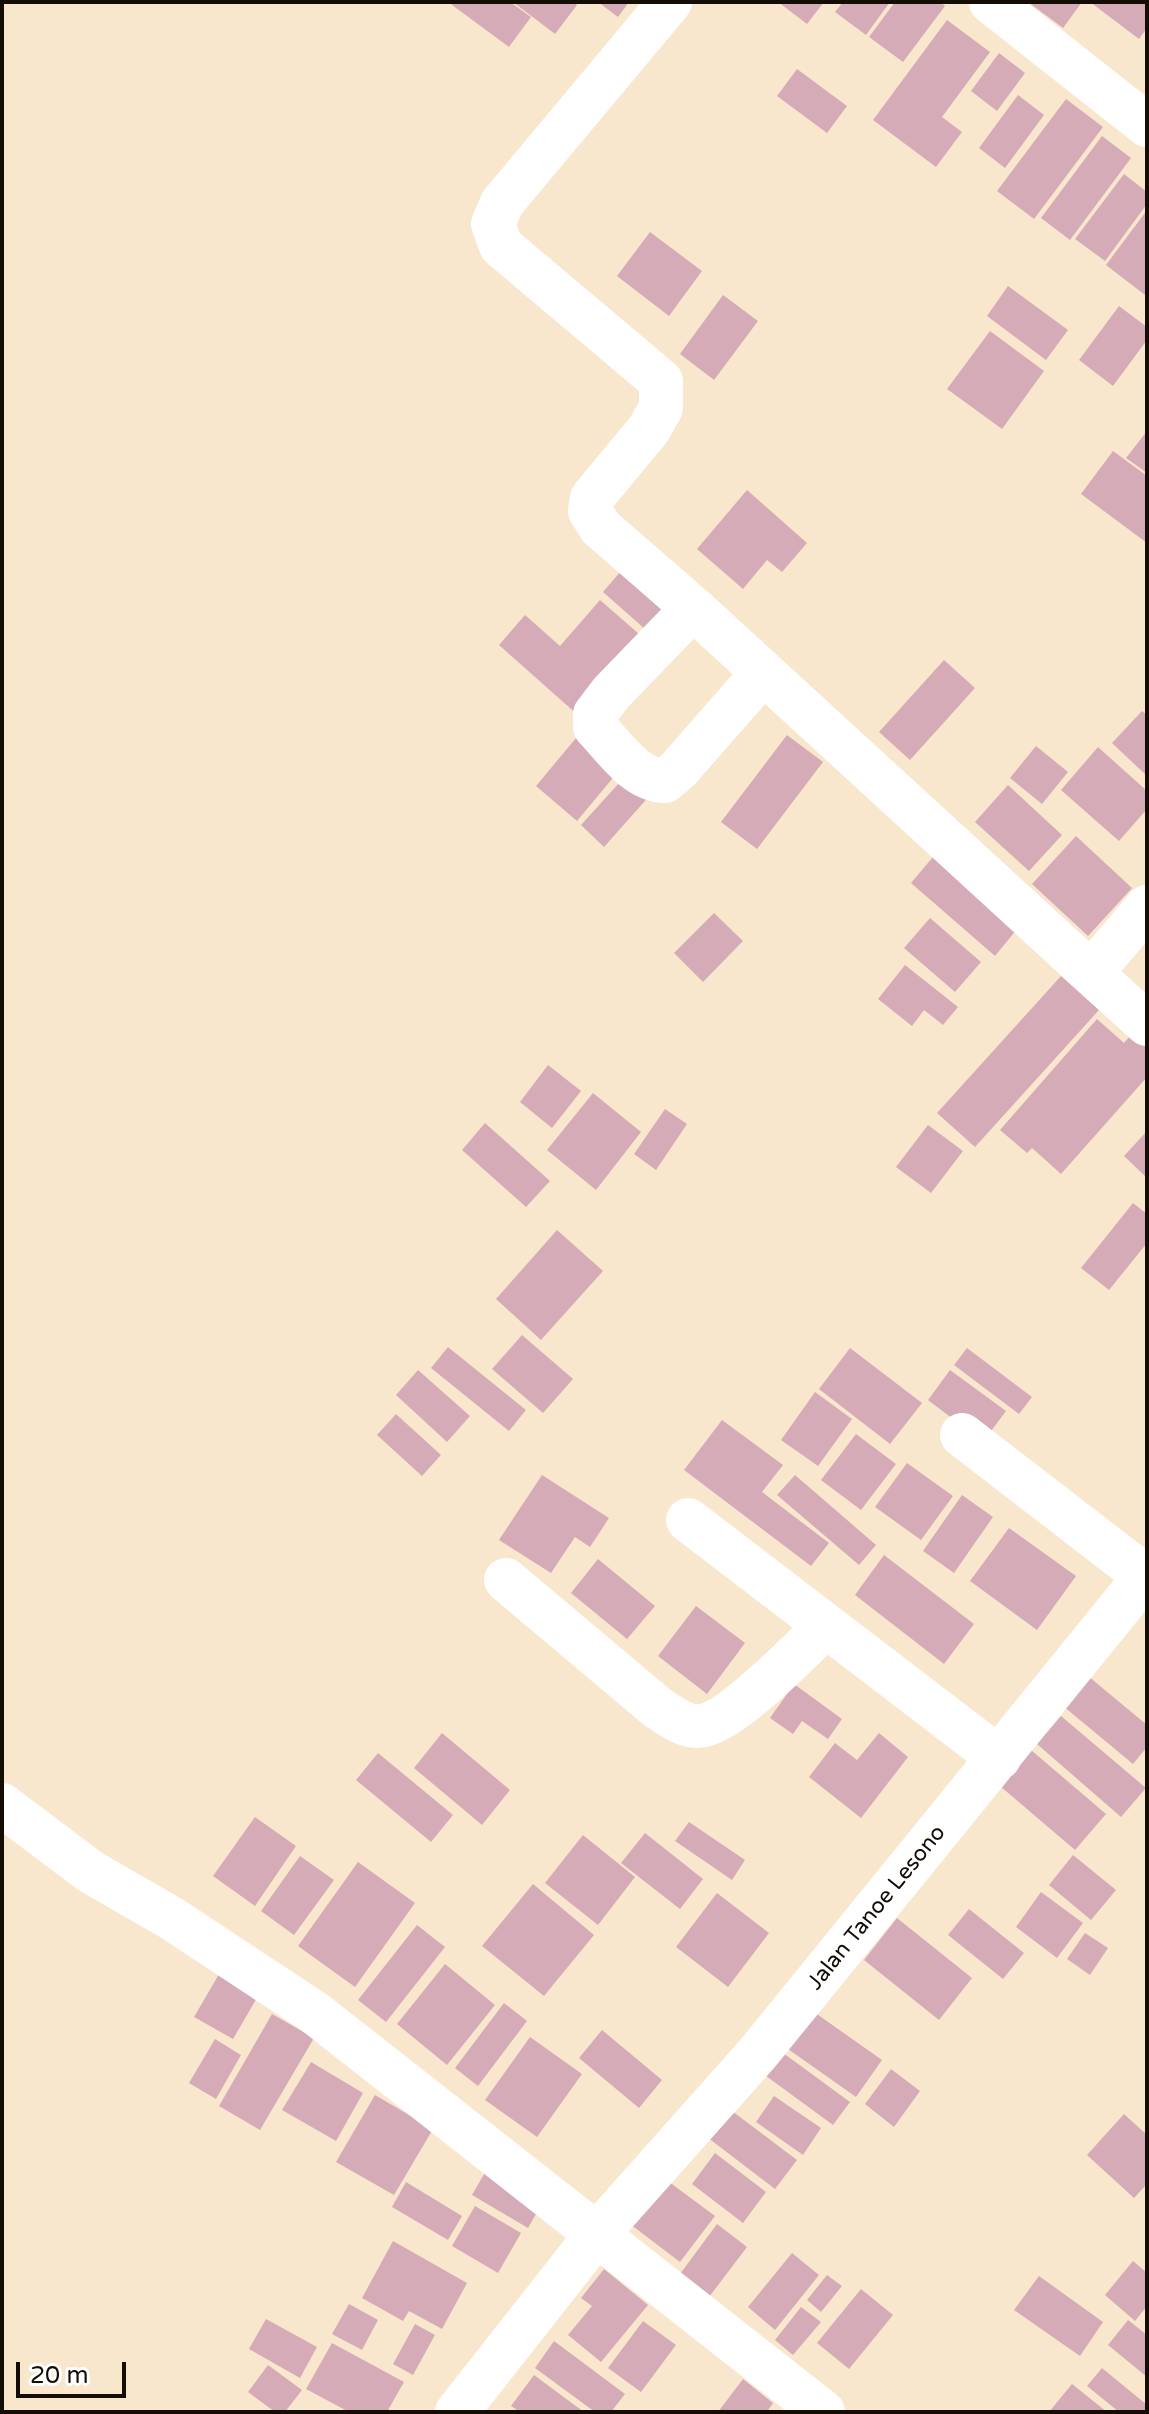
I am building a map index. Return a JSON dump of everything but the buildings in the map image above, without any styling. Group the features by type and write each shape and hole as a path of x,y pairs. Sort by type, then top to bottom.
{"street":[{"path":"670,2 502,203 493,224 501,246 661,381 661,408 649,429 592,498 590,511 601,528 693,608 1147,1024"},
{"path":"991,2 1147,125"},
{"path":"693,608 611,693 595,714 595,727 640,773 650,780 665,781 763,673"},
{"path":"1091,973 1147,907"},
{"path":"962,1435 1146,1575"},
{"path":"688,1520 999,1758"},
{"name":"Jalan Tanoe Lesono","path":"457,2412 597,2234 758,2053 1146,1575"},
{"path":"506,1580 658,1708 695,1727 710,1724 749,1698 825,1627"},
{"path":"2,1805 91,1872 171,1918 315,2013 823,2412"}]}
